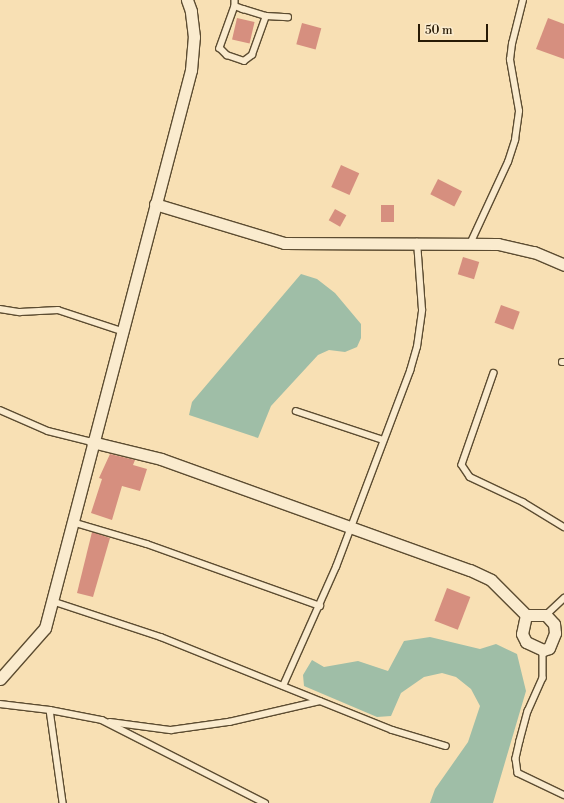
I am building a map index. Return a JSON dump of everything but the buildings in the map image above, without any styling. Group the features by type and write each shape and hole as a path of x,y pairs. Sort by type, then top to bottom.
{"street":[{"path":"0,679 45,628 92,442 191,70 194,37 191,11 187,0"},
{"path":"155,204 284,243 325,245 471,242 498,244 534,252 564,265"},
{"path":"92,442 139,452 351,525 470,570 491,580 526,615 546,616 554,624 555,633 549,648 543,650 526,642 522,634 526,615"}],"lane":[{"path":"471,242 508,162 515,140 519,111 510,60 523,0"},
{"path":"266,16 252,55 244,61 227,55 220,48 235,3 266,16 288,18"},
{"path":"283,686 320,606 417,347 422,310 417,242"},
{"path":"0,309 20,312 58,310 122,331"},
{"path":"494,373 462,465 470,477 523,502 564,527"},
{"path":"0,410 48,431 92,442"},
{"path":"296,411 383,440"},
{"path":"72,522 147,544 320,606"},
{"path":"546,616 564,598"},
{"path":"52,601 161,637 412,737 446,746"},
{"path":"543,650 543,678 528,711 520,740 516,759 518,773 564,795"},
{"path":"0,704 50,710 102,720 171,730 229,722 320,701"},
{"path":"50,710 63,803"},
{"path":"102,720 265,803"}],"shaded area":[{"path":"301,274 317,279 335,293 361,324 361,338 357,347 345,352 329,350 318,355 271,406 258,438 189,415 192,402"},
{"path":"430,637 480,649 496,644 517,654 526,691 493,803 430,803 435,789 468,742 480,706 471,689 456,677 442,673 424,677 401,693 391,716 377,717 304,686 303,675 312,660 324,667 358,661 388,671 404,641"}]}
